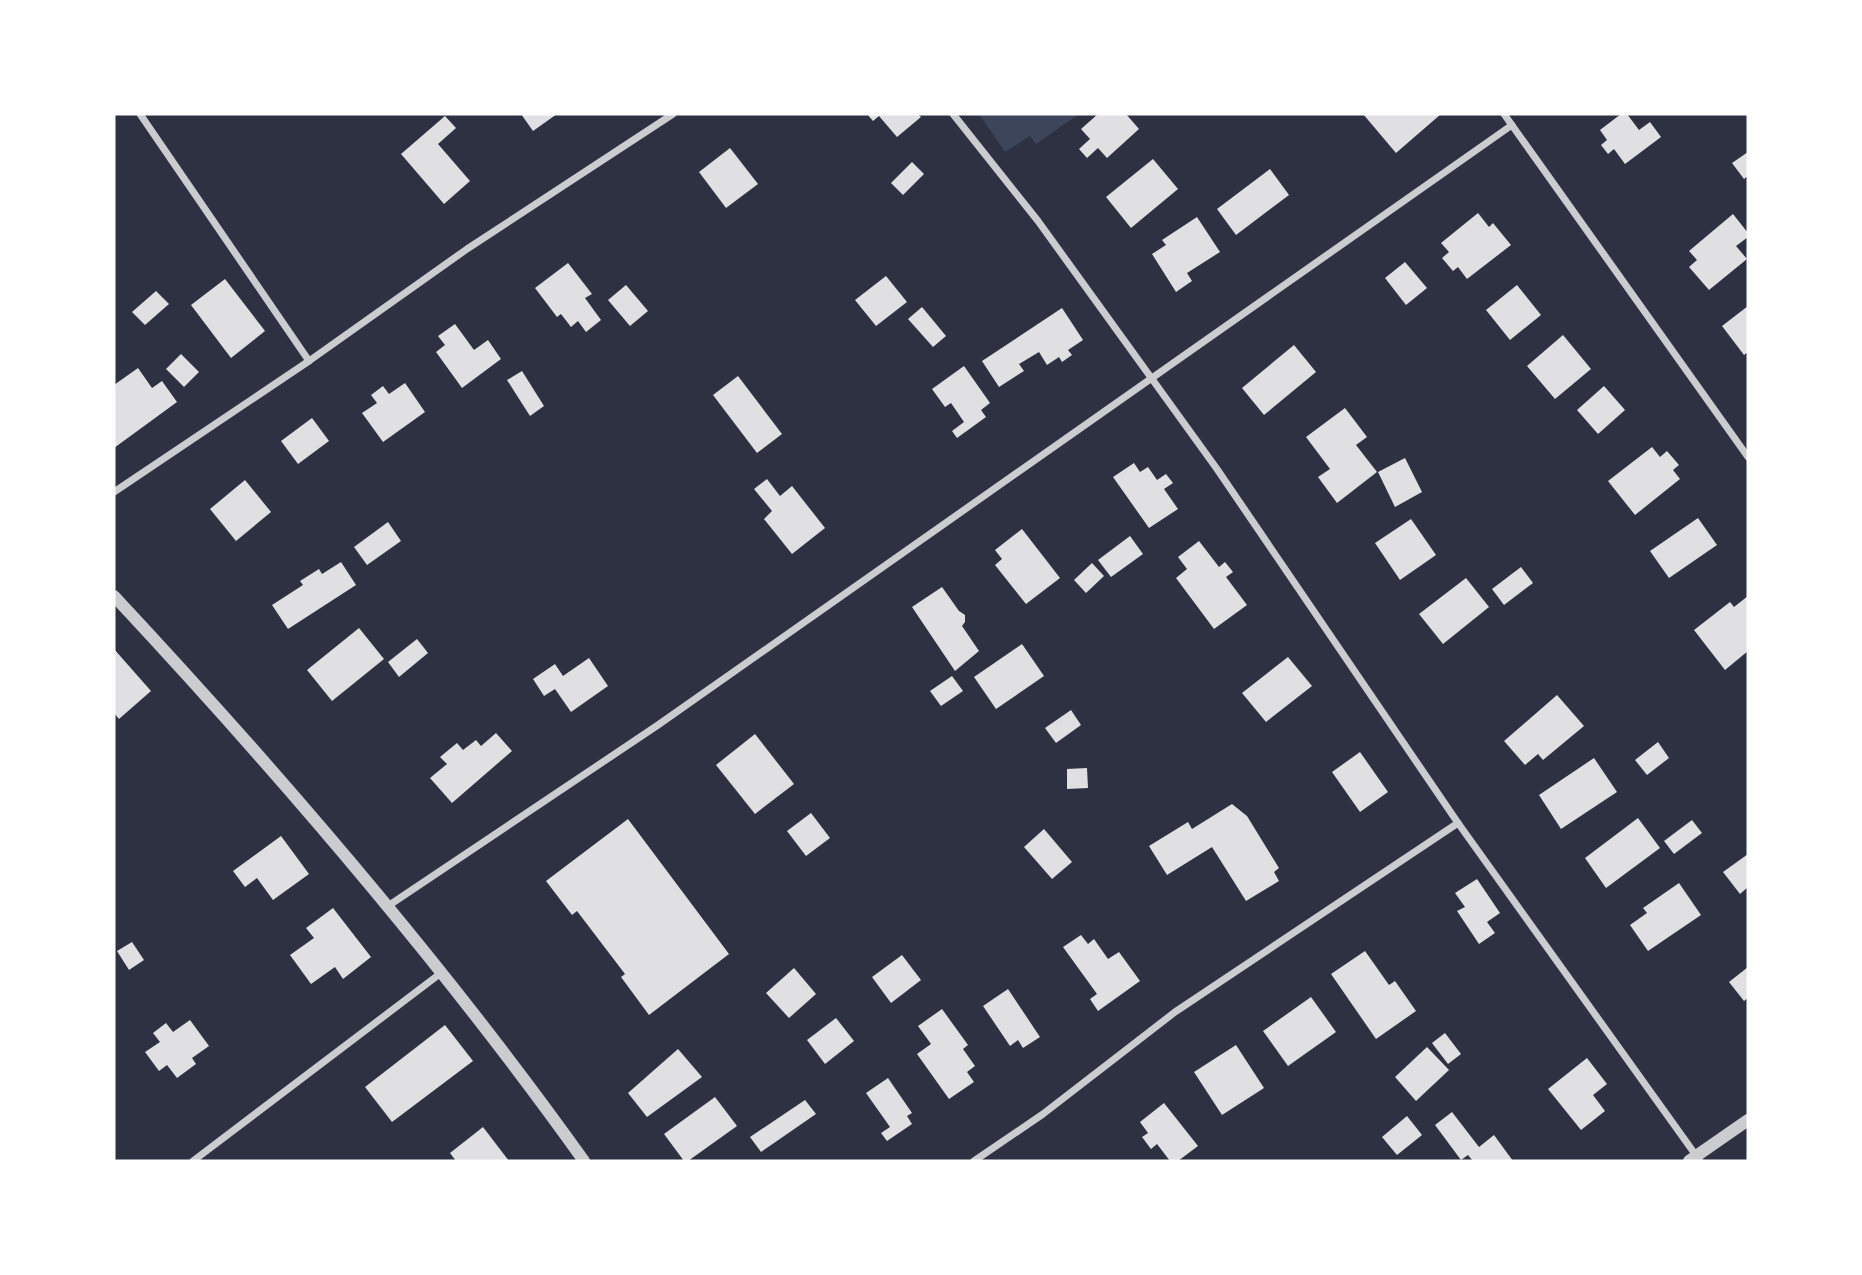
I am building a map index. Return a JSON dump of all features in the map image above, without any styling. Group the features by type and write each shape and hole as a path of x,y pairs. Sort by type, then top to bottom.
{"street":[{"path":"140,114 309,361"},
{"path":"114,492 309,361 467,249 673,114"},
{"path":"953,114 1034,216 1217,469 1458,823 1695,1160 1748,1120"},
{"path":"1504,114 1748,457"},
{"path":"388,906 658,725 1512,125"},
{"path":"114,596 388,906 513,1061 584,1161"},
{"path":"974,1161 1044,1114 1175,1012 1458,823"},
{"path":"193,1161 441,973"}],"shaded area":[{"path":"979,114 1079,114 1036,144 1030,136 1005,152"}],"building":[{"path":"521,114 557,114 533,131"},
{"path":"867,114 918,114 921,117 897,137 879,116 873,121"},
{"path":"1098,114 1126,114 1139,129 1107,158 1098,148 1087,158 1079,149 1090,139 1081,129"},
{"path":"1363,114 1441,114 1396,153"},
{"path":"1621,114 1627,114 1639,130 1650,122 1661,137 1625,164 1614,149 1608,154 1601,145 1607,140 1600,130"},
{"path":"445,116 456,128 438,144 470,181 444,204 401,154"},
{"path":"730,148 758,184 726,208 699,172"},
{"path":"1748,152 1748,176 1744,179 1732,163"},
{"path":"1153,159 1178,189 1131,228 1106,197"},
{"path":"912,162 924,174 903,195 891,183"},
{"path":"1270,169 1289,195 1236,235 1217,209"},
{"path":"1478,213 1489,227 1493,223 1511,245 1467,279 1458,267 1453,271 1442,258 1449,252 1441,243"},
{"path":"1733,214 1748,233 1748,237 1736,246 1747,259 1709,290 1689,267 1697,260 1689,251"},
{"path":"1197,217 1220,252 1187,273 1192,281 1176,292 1152,254 1166,245 1162,240"},
{"path":"1405,262 1427,288 1406,305 1385,278"},
{"path":"568,263 592,294 585,298 601,320 586,332 578,321 571,327 561,314 557,317 535,288"},
{"path":"886,276 907,302 876,326 855,300"},
{"path":"225,279 265,331 231,358 191,305"},
{"path":"626,285 648,311 630,326 608,300"},
{"path":"1517,285 1541,315 1510,340 1486,310"},
{"path":"156,291 169,304 145,325 132,312"},
{"path":"1748,306 1748,352 1744,355 1722,326"},
{"path":"922,307 946,336 933,347 908,319"},
{"path":"1062,308 1083,340 1068,350 1072,355 1062,362 1059,357 1047,365 1039,352 1019,364 1024,371 999,387 982,361"},
{"path":"455,324 474,350 488,340 501,359 462,388 436,352 445,345 438,336"},
{"path":"1563,335 1591,369 1555,399 1527,366"},
{"path":"1294,345 1316,372 1264,415 1242,388"},
{"path":"181,354 199,372 184,387 166,369"},
{"path":"964,366 990,403 981,410 986,417 957,438 952,431 964,422 951,403 945,407 932,389"},
{"path":"138,368 152,388 162,381 177,402 114,448 114,385"},
{"path":"522,371 544,406 530,416 507,380"},
{"path":"738,376 782,434 757,453 713,395"},
{"path":"405,383 425,412 383,442 362,413 377,403 371,395 383,386 389,394"},
{"path":"1604,386 1625,410 1598,434 1577,410"},
{"path":"1345,408 1367,437 1356,445 1377,472 1337,503 1318,477 1330,469 1306,437"},
{"path":"312,418 329,441 298,464 281,441"},
{"path":"1652,447 1660,457 1667,451 1679,465 1673,470 1680,479 1635,515 1608,481"},
{"path":"1405,458 1422,492 1395,507 1378,472"},
{"path":"1134,463 1140,472 1148,467 1157,480 1166,474 1173,483 1164,489 1178,509 1149,528 1113,477"},
{"path":"767,479 780,496 792,486 825,528 792,554 764,519 772,511 754,489"},
{"path":"245,480 271,512 236,541 210,509"},
{"path":"1698,518 1717,545 1669,578 1650,551"},
{"path":"1411,519 1436,555 1400,580 1375,543"},
{"path":"388,522 401,541 367,565 354,547"},
{"path":"1022,529 1060,578 1026,604 995,565 1002,559 995,550"},
{"path":"1130,536 1143,554 1111,577 1098,560"},
{"path":"1199,541 1219,567 1225,562 1233,572 1226,577 1247,605 1214,629 1176,578 1187,569 1178,557"},
{"path":"341,562 356,585 288,629 272,605 303,585 300,581 319,569 322,574"},
{"path":"1092,563 1104,576 1086,593 1074,580"},
{"path":"1521,567 1533,583 1504,605 1492,589"},
{"path":"1466,578 1489,607 1443,644 1419,614"},
{"path":"942,587 965,615 962,626 979,651 955,671 912,607"},
{"path":"1748,596 1748,651 1725,670 1694,630 1730,602 1734,607"},
{"path":"359,628 384,659 332,701 307,670"},
{"path":"417,639 428,653 399,677 388,662"},
{"path":"1022,644 1044,676 996,709 974,677"},
{"path":"114,649 151,691 119,719 114,713"},
{"path":"1288,657 1312,686 1266,722 1242,693"},
{"path":"589,658 608,686 571,712 555,689 544,696 533,679 555,664 563,676"},
{"path":"952,676 963,691 941,706 930,691"},
{"path":"1557,695 1584,726 1543,760 1538,754 1525,765 1504,741"},
{"path":"1071,710 1081,725 1056,743 1045,728"},
{"path":"496,733 512,751 452,803 430,778 447,764 440,757 457,743 463,750 476,740 481,746"},
{"path":"755,734 794,784 755,814 716,765"},
{"path":"1658,742 1669,758 1647,775 1635,760"},
{"path":"1360,752 1388,792 1360,812 1332,772"},
{"path":"1594,758 1617,792 1561,829 1539,795"},
{"path":"1087,768 1088,788 1067,789 1067,769"},
{"path":"1232,804 1247,816 1279,868 1274,872 1279,881 1246,901 1212,847 1167,875 1149,846 1188,822 1192,829"},
{"path":"811,813 830,838 806,856 787,831"},
{"path":"1638,818 1660,848 1606,888 1585,858"},
{"path":"628,819 729,954 649,1015 621,977 625,974 577,911 572,915 546,881"},
{"path":"1692,820 1702,833 1674,854 1664,841"},
{"path":"1044,829 1072,862 1052,879 1024,847"},
{"path":"281,836 309,874 273,900 257,878 245,887 233,871"},
{"path":"1748,854 1748,887 1740,894 1723,872"},
{"path":"1477,879 1500,913 1487,922 1495,933 1479,944 1457,911 1465,907 1455,893"},
{"path":"1679,883 1701,915 1648,951 1630,925 1647,913 1643,908"},
{"path":"333,908 371,957 343,979 335,967 311,984 290,955 314,938 306,928"},
{"path":"1081,935 1088,944 1094,939 1108,959 1119,952 1140,981 1098,1011 1090,999 1097,994 1063,947"},
{"path":"132,942 144,960 129,970 117,951"},
{"path":"1365,951 1389,985 1395,981 1416,1011 1376,1039 1331,974"},
{"path":"902,955 921,980 891,1003 872,977"},
{"path":"1748,967 1748,998 1744,1001 1729,982"},
{"path":"794,968 816,994 789,1018 766,993"},
{"path":"1008,989 1040,1037 1023,1048 1018,1040 1010,1046 983,1006"},
{"path":"1311,997 1336,1032 1288,1066 1263,1031"},
{"path":"942,1009 968,1045 963,1049 975,1066 967,1072 974,1082 949,1099 917,1054 931,1044 918,1026"},
{"path":"836,1018 854,1041 825,1064 807,1040"},
{"path":"190,1020 209,1046 192,1058 196,1064 177,1078 167,1065 159,1071 145,1052 160,1042 153,1033 166,1023 173,1032"},
{"path":"445,1025 473,1061 392,1122 365,1087"},
{"path":"1445,1033 1461,1054 1448,1064 1432,1043"},
{"path":"1236,1045 1264,1088 1222,1115 1194,1072"},
{"path":"1427,1047 1449,1070 1416,1101 1395,1077"},
{"path":"678,1049 702,1077 647,1117 628,1093"},
{"path":"1587,1058 1607,1084 1593,1095 1605,1111 1581,1130 1548,1089"},
{"path":"888,1078 912,1113 907,1116 912,1124 887,1141 881,1133 890,1127 866,1093"},
{"path":"715,1097 737,1126 688,1161 684,1161 664,1134"},
{"path":"805,1100 816,1114 761,1152 750,1137"},
{"path":"1164,1103 1198,1146 1178,1161 1170,1161 1157,1144 1151,1149 1142,1137 1148,1133 1140,1122"},
{"path":"1452,1112 1479,1147 1494,1135 1513,1161 1473,1161 1468,1155 1461,1160 1435,1125"},
{"path":"1407,1116 1422,1135 1397,1155 1382,1137"},
{"path":"483,1127 509,1161 456,1161 450,1153"}]}
